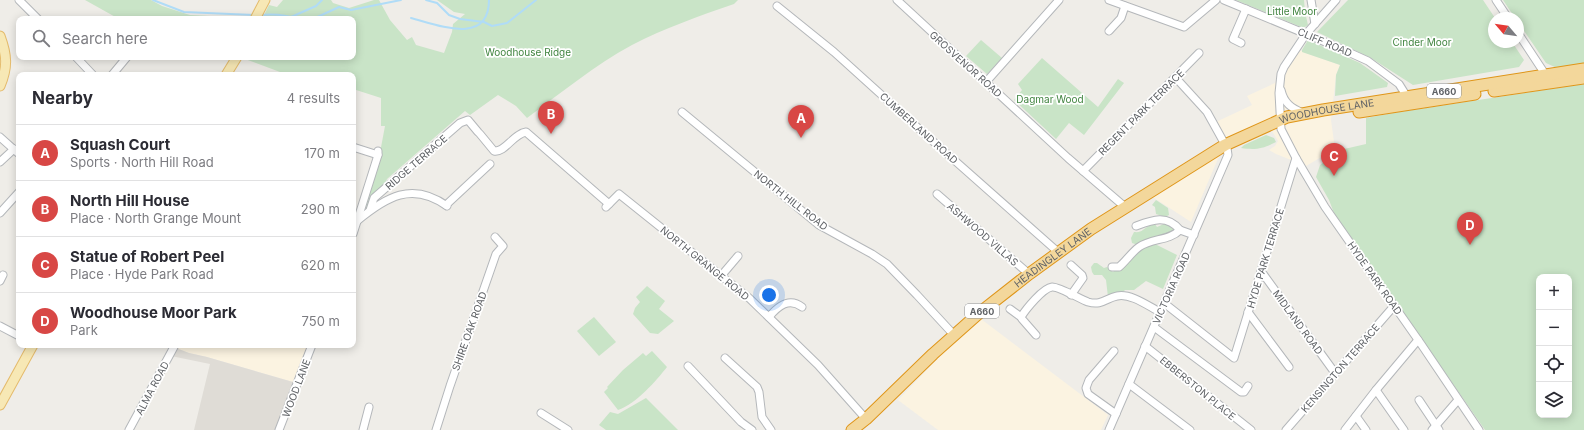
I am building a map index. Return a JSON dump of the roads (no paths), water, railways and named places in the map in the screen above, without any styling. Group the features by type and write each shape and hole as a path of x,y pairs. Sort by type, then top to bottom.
{"highway":[{"name":"WOODHOUSE LANE","path":"1550,79 1584,69"},
{"name":"WOODHOUSE LANE","path":"1279,122 1288,117 1304,114 1550,79 1584,78"},
{"name":"WOODHOUSE LANE","path":"1279,122 1332,116 1409,100"},
{"name":"HEADINGLEY LANE","path":"852,430 866,419 954,335 1058,252 1124,207 1226,145 1279,122"}],"main road":[{"path":"257,15 265,0"},
{"path":"0,36 6,58 1,81"},
{"path":"228,72 235,60"},
{"path":"0,405 31,348"}],"street":[{"path":"19,0 35,16"},
{"name":"GROSVENOR ROAD","path":"897,0 1124,207"},
{"path":"986,82 1059,0"},
{"path":"1109,0 1184,27 1216,0"},
{"name":"CLIFF ROAD","path":"1224,0 1368,61 1399,84 1409,100"},
{"path":"1311,0 1315,24"},
{"path":"1279,122 1280,82 1284,67 1306,34 1336,0"},
{"path":"1496,0 1504,12"},
{"name":"CUMBERLAND ROAD","path":"778,6 834,52 1058,252"},
{"path":"1109,31 1121,18 1125,6"},
{"path":"1241,43 1233,39 1246,9"},
{"path":"1524,42 1550,79"},
{"name":"REGENT PARK TERRACE","path":"1083,171 1199,53"},
{"path":"79,60 89,72"},
{"path":"115,72 125,60"},
{"path":"1175,77 1207,112 1226,145"},
{"path":"1280,82 1285,101 1293,108 1304,114"},
{"name":"NORTH HILL ROAD","path":"682,112 819,225 872,254 887,264 954,335"},
{"name":"RIDGE TERRACE","path":"370,210 374,198 460,124 468,120 494,150 498,151 520,134 526,132 607,205"},
{"name":"HYDE PARK ROAD","path":"1279,122 1282,132 1296,158 1325,207 1479,430"},
{"path":"0,137 16,152 0,162"},
{"name":"VICTORIA ROAD","path":"1111,429 1145,346 1228,155 1226,145"},
{"path":"356,148 378,153 356,224"},
{"name":"HYDE PARK TERRACE","path":"1164,303 1234,358 1296,158"},
{"path":"357,221 370,210 390,198 413,194 430,196 447,206 490,164"},
{"name":"NORTH GRANGE ROAD","path":"607,205 619,194 749,298 818,365 866,419"},
{"name":"ASHWOOD VILLAS","path":"937,194 1029,274"},
{"path":"0,213 16,195"},
{"path":"1136,226 1158,219 1173,223 1180,230 1194,235"},
{"path":"1112,267 1119,267 1140,247 1157,240 1168,238 1180,230"},
{"name":"SHIRE OAK ROAD","path":"436,430 496,254 503,246 495,237"},
{"path":"720,276 738,256"},
{"path":"1071,265 1082,275 1083,278 1072,295"},
{"name":"MIDLAND ROAD","path":"1261,271 1335,373"},
{"path":"1021,317 1046,289 1051,287 1057,287 1072,295 1096,304 1117,296 1130,298 1160,312"},
{"path":"769,317 774,311 787,303 793,302 802,307"},
{"name":"KENSINGTON TERRACE","path":"1286,430 1394,306"},
{"path":"1010,309 1021,317 1036,336"},
{"path":"1248,312 1289,367"},
{"path":"0,326 16,334"},
{"path":"1154,327 1241,392 1244,392 1248,386"},
{"path":"1345,430 1418,340"},
{"name":"EBBERSTON PLACE","path":"1145,346 1250,430"},
{"name":"ALMA ROAD","path":"129,430 173,348"},
{"name":"WOOD LANE","path":"279,430 311,348"},
{"path":"1114,351 1089,380 1086,388 1088,394 1116,414"},
{"path":"725,358 757,387 762,417 771,430"},
{"path":"688,366 740,422 752,430"},
{"path":"1129,384 1190,430"},
{"path":"1376,390 1404,430"},
{"path":"1419,400 1436,428 1458,400"},
{"path":"363,430 369,408"},
{"path":"541,413 568,430"},
{"path":"1356,416 1366,430"}],"waterway":[{"path":"153,0 184,12 254,15"},
{"path":"293,16 316,6 322,0"},
{"path":"320,16 339,7 351,10 401,0"},
{"path":"426,0 437,3 449,15 460,19 484,22 492,26 507,23 536,0"},
{"path":"411,18 448,28 471,28 481,23 487,14 489,0"},
{"path":"260,15 270,14 288,16"}],"place":[{"name":"North Hill House","path":"551,134"},
{"name":"Squash Court","path":"801,138"},
{"name":"Statue of Robert Peel","path":"1334,176"},
{"name":"Woodhouse Moor Park","path":"1470,245"}],"park label":[{"name":"Little Moor","path":"1292,11"},
{"name":"Cinder Moor","path":"1422,42"},
{"name":"Woodhouse Ridge","path":"528,52"},
{"name":"Dagmar Wood","path":"1050,99"}]}
